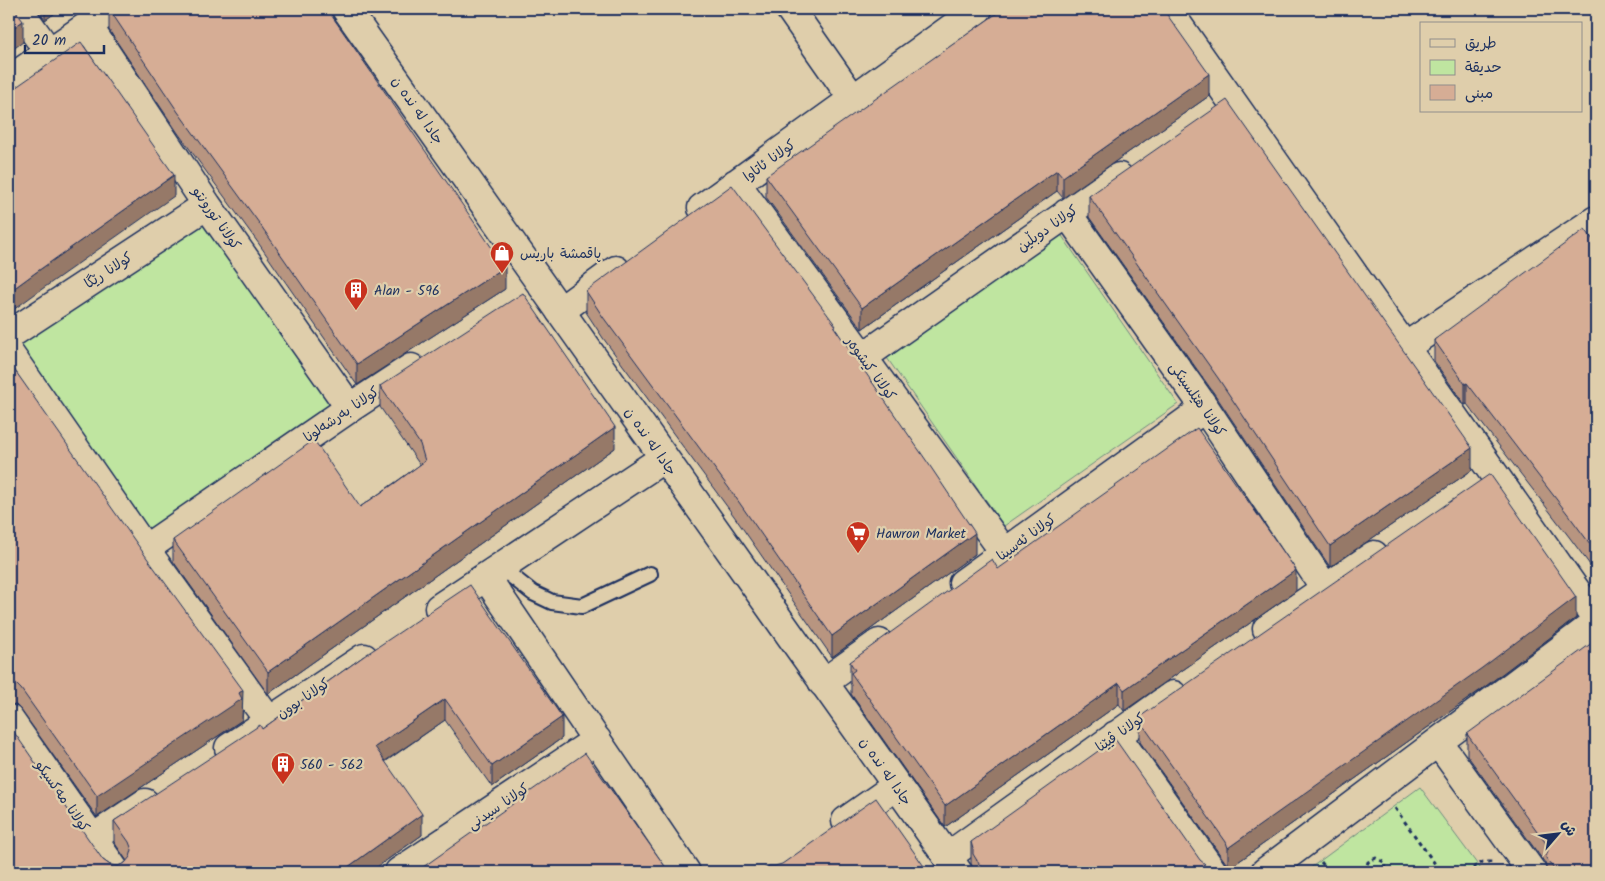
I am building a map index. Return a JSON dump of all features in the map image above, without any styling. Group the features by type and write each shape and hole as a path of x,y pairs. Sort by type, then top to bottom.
{"street":[{"path":"18,9 49,52"},
{"path":"9,80 112,9"},
{"name":"جادا له نده ن","path":"346,9 532,289 560,311 953,865"},
{"path":"790,9 853,99"},
{"name":"كولانا ئاتاوا","path":"680,224 978,9"},
{"path":"1168,9 1405,347 1485,479 1596,619"},
{"name":"كولانا تورونتو","path":"88,26 207,205 350,408"},
{"path":"1206,116 1231,99"},
{"name":"كولانا دوبڵین","path":"863,357 1141,162"},
{"name":"كولانا كیشوه‌ر","path":"736,183 1005,553"},
{"name":"كولانا رێگا","path":"9,334 207,205"},
{"name":"كولانا ھێلسینکی","path":"1068,213 1205,408 1325,588"},
{"path":"1405,347 1593,228"},
{"path":"560,311 632,259"},
{"path":"9,353 145,549 269,722"},
{"name":"كولانا به‌رشه‌لونا","path":"145,549 350,408 433,354"},
{"name":"كولانا ئەسینا","path":"942,598 1205,408"},
{"path":"422,620 664,458"},
{"path":"1245,644 1397,539"},
{"path":"493,572 597,740 686,872"},
{"path":"1265,872 1596,623"},
{"path":"823,683 902,626"},
{"name":"كولانا بوون","path":"212,759 381,646"},
{"name":"كولانا ڤیێنا","path":"953,865 1116,735 1196,678"},
{"name":"كولانا مەکسیکو","path":"9,719 116,872"},
{"path":"1116,735 1213,872"},
{"name":"كولانا سيدنى","path":"399,872 597,740"},
{"path":"1438,742 1532,872"},
{"path":"822,838 896,786"},
{"path":"93,838 164,791"}],"lane":[{"path":"493,572 552,602 582,606 650,574"}],"path":[{"path":"1379,787 1438,868"},
{"path":"1366,872 1368,862 1376,858 1384,862 1385,872"},
{"path":"1434,872 1438,868 1445,868 1448,872"}],"green space":[{"path":"207,205 350,408 145,549 9,335"},
{"path":"1060,233 1178,404 1004,526 885,355"},
{"path":"1420,787 1483,872 1305,872"}],"building":[{"path":"9,9 14,9 23,21 9,31"},
{"path":"109,9 327,9 505,267 357,364 259,223 178,112"},
{"path":"1003,9 1163,9 1209,74 1063,177 1057,170 862,308 766,176"},
{"path":"81,42 174,175 9,292 9,92"},
{"path":"1227,100 1472,448 1330,546 1218,378 1089,196"},
{"path":"732,185 836,326 834,327 975,533 832,636 734,495 603,317 586,291"},
{"path":"1585,229 1596,244 1596,552 1467,383 1465,384 1434,340"},
{"path":"523,293 615,427 268,672 173,540 314,440 360,507 395,483 425,461 420,444 380,386"},
{"path":"9,362 243,690 239,693 242,699 97,796 21,689 16,684 9,682"},
{"path":"1197,428 1296,570 1124,690 1119,683 945,806 851,673 855,670 850,662 992,559 998,569"},
{"path":"1490,474 1576,597 1482,668 1228,848 1226,842 1140,721 1143,719 1141,716"},
{"path":"470,585 562,717 492,766 445,699 375,747 422,814 341,872 9,872 9,725 103,860 110,865 118,866 125,863 130,857 132,850 129,842 114,821 260,725 262,729 364,656"},
{"path":"1596,640 1596,872 1556,872 1546,858 1548,850 1545,842 1467,734"},
{"path":"1115,739 1200,860 1205,864 1203,865 1208,872 984,872 973,854 971,842"},
{"path":"585,753 669,872 416,872"},
{"path":"876,798 928,872 760,872 769,866 782,864"}],"place":[{"name":"پاقمشة باريس","path":"502,274"},
{"name":"Alan - 596","path":"356,311"},
{"name":"Hawron Market","path":"858,554"},
{"name":"560 - 562","path":"283,785"}]}
